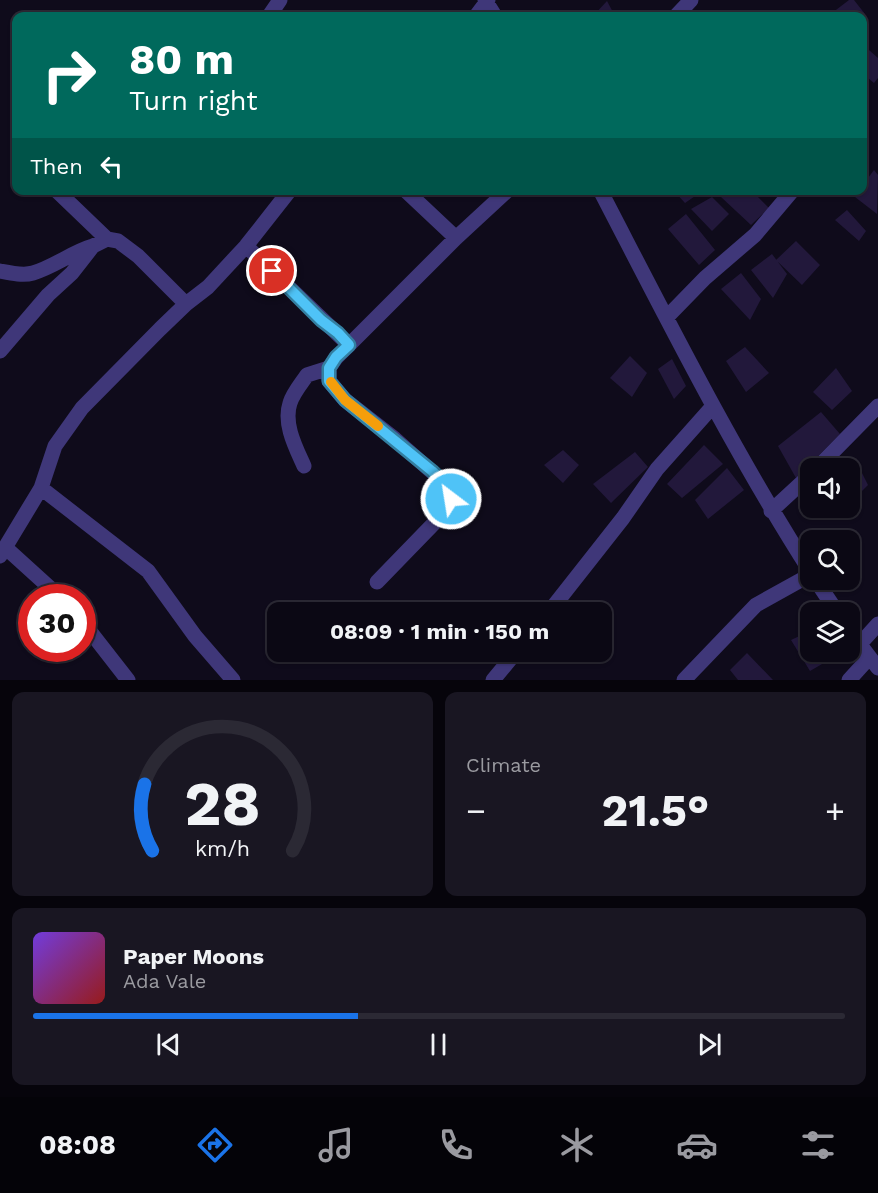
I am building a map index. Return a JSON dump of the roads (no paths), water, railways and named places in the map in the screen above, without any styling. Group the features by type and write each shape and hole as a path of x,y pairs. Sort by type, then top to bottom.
{"street":[{"path":"680,12 691,0"},
{"path":"60,195 100,242"},
{"path":"44,584 3,552 40,488 55,446 81,408 186,304 208,287 246,246 286,195"},
{"path":"410,195 456,238"},
{"path":"377,582 443,514 451,499 450,488 345,400 329,381 329,368 336,357 503,195"},
{"path":"603,195 713,406 771,511 800,557"},
{"path":"667,317 705,278 755,235 789,195"},
{"path":"0,271 32,274 79,250 100,242 118,241 138,256 186,304"},
{"path":"0,351 48,295 100,242"},
{"path":"246,246 349,345"},
{"path":"304,466 294,445 289,424 289,405 307,375 329,368"},
{"path":"557,602 623,518 657,468 713,406"},
{"path":"827,458 878,406"},
{"path":"771,511 800,484"},
{"path":"40,488 148,571 195,636 233,680"},
{"path":"684,680 756,605 800,579"},
{"path":"860,644 878,624"},
{"path":"96,639 128,680"},
{"path":"849,680 874,663 860,646"},
{"path":"493,680 508,662"}]}
